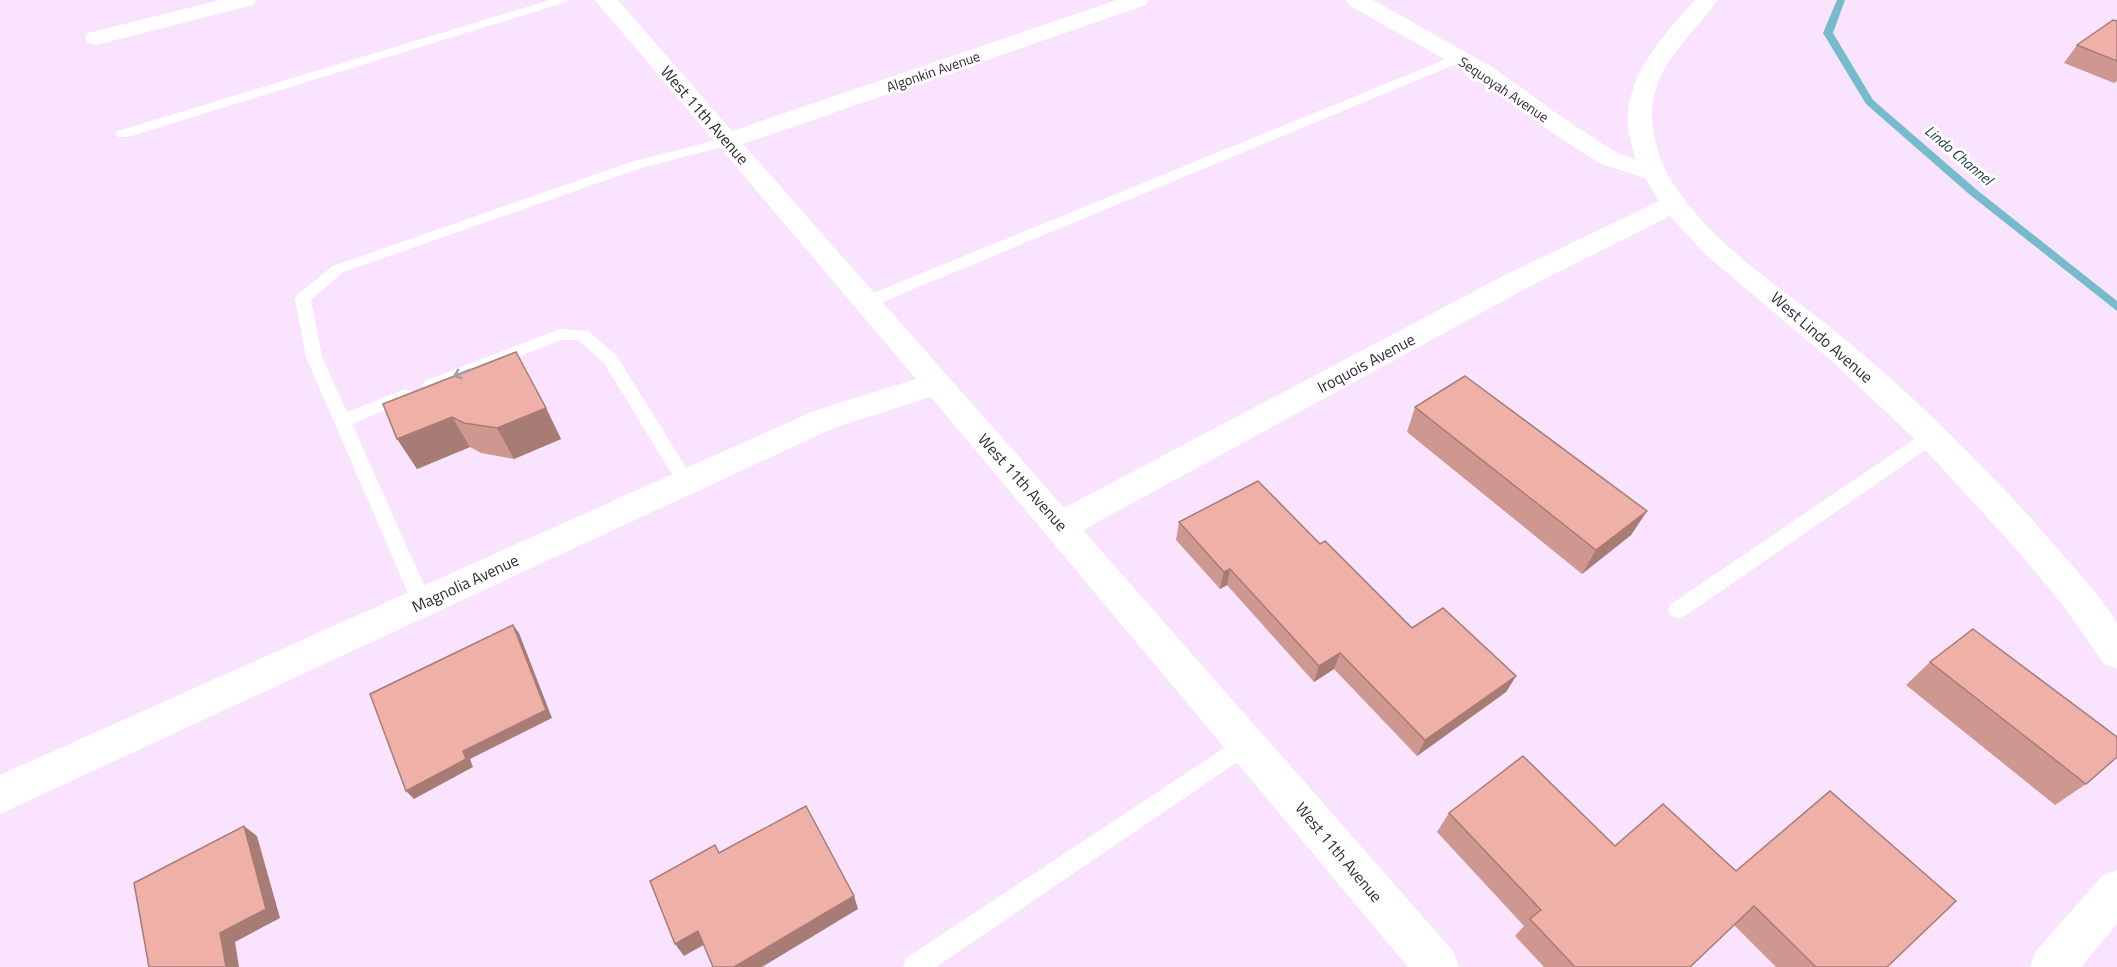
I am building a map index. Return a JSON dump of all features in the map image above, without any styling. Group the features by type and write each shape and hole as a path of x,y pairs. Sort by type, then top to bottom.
{"street":[{"path":"96,38 244,0"},
{"name":"West 11th Avenue","path":"606,0 1061,526 1437,967"},
{"name":"Algonkin Avenue","path":"728,141 1138,0"},
{"name":"Sequoyah Avenue","path":"1357,0 1484,72 1560,127 1610,159 1652,172"},
{"name":"West Lindo Avenue","path":"1707,0 1663,52 1645,87 1641,100 1640,128 1652,172 1673,204 1713,245 1833,345 1931,437 2048,560 2073,590 2117,653"},
{"name":"Iroquois Avenue","path":"1061,526 1513,283 1673,204"},
{"name":"Magnolia Avenue","path":"0,795 825,419 936,384"},
{"path":"2052,967 2117,891"}],"lane":[{"path":"123,134 562,0"},
{"path":"867,302 1459,58"},
{"path":"422,603 314,357 303,299 338,269 636,165 728,141"},
{"path":"342,421 560,334 582,335 610,359 686,482"},
{"path":"1678,610 1931,437"},
{"path":"915,967 1247,743"}],"building":[{"path":"2113,20 2117,21 2117,61 2077,45"},
{"path":"516,352 546,408 497,428 464,423 452,417 397,439 383,404"},
{"path":"1465,376 1647,511 1596,550 1415,407"},
{"path":"1258,481 1320,544 1325,541 1412,628 1443,608 1516,676 1425,740 1340,653 1319,666 1230,569 1224,572 1179,522"},
{"path":"513,625 546,710 463,751 466,759 406,791 370,694"},
{"path":"1973,629 2117,737 2117,757 2086,784 1930,662"},
{"path":"1523,756 1615,846 1663,804 1736,871 1830,791 1956,901 1887,967 1816,967 1754,906 1690,967 1575,967 1530,919 1541,910 1449,813"},
{"path":"806,806 854,896 734,967 713,967 698,931 675,944 650,881 715,845 719,853"},
{"path":"244,826 266,909 220,933 226,967 149,967 134,883"}],"waterway":[{"name":"Lindo Channel","path":"1841,0 1828,33 1869,102 1973,192 2117,307"}]}
